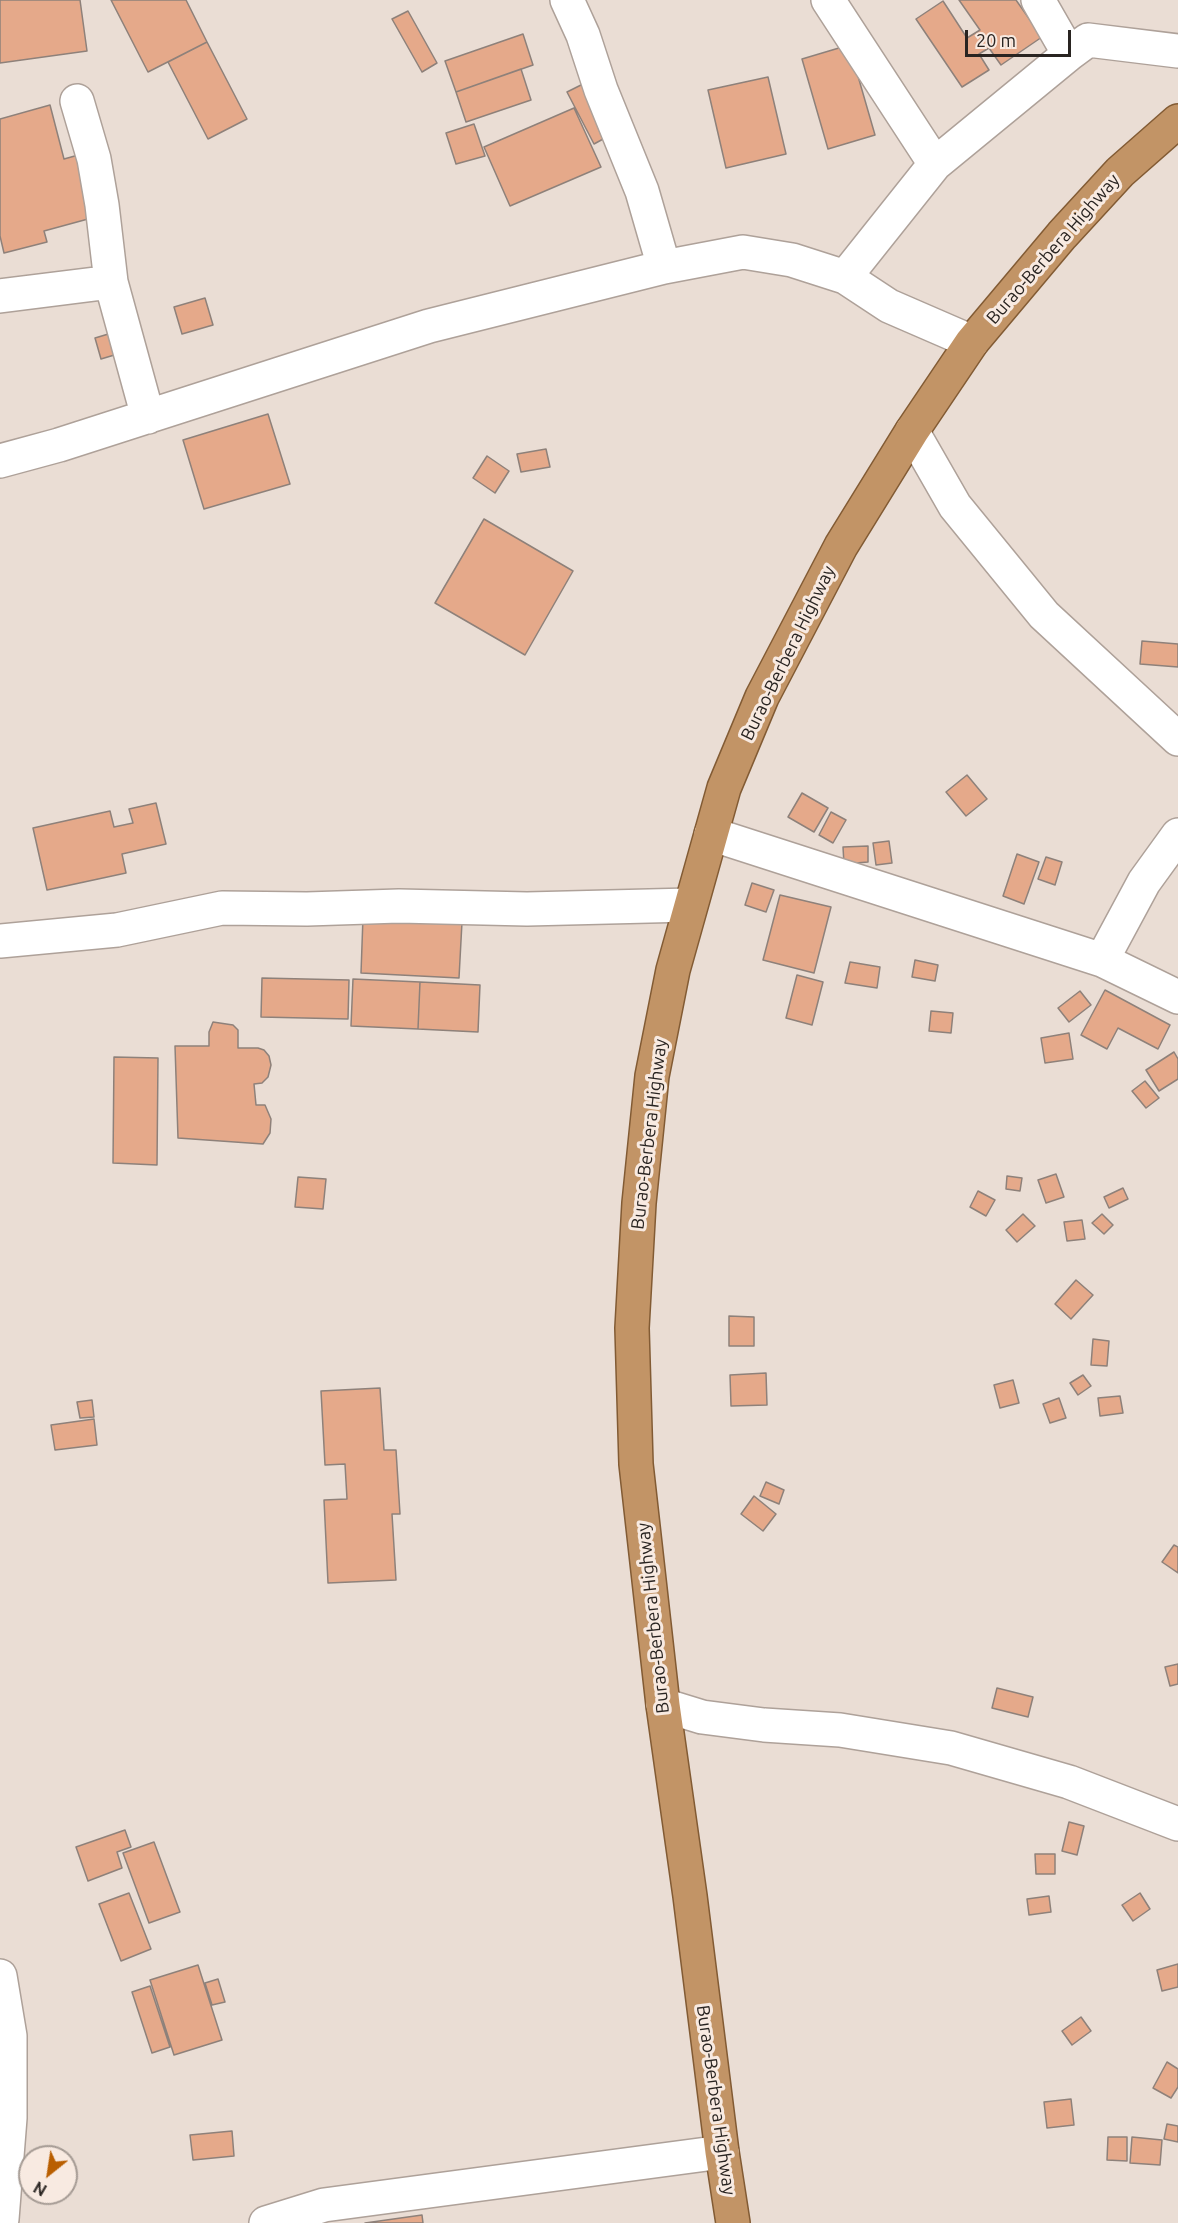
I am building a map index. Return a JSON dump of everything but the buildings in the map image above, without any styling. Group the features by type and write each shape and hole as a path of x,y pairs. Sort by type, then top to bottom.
{"highway":[{"name":"Burao-Berbera Highway","path":"733,2223 663,1705 636,1464 632,1328 639,1203 652,1076 673,970 724,788 762,697 841,546 912,431 972,342 1062,235 1120,172 1178,121"}],"street":[{"path":"567,0 583,35 601,90 642,191 664,267"},
{"path":"828,0 935,164"},
{"path":"1038,0 1069,54"},
{"path":"845,277 935,164 1088,40 1178,51"},
{"path":"77,101 94,159 111,282 148,417"},
{"path":"0,461 148,417 429,326 664,267 743,252 792,260 845,277 889,306 972,342"},
{"path":"0,296 111,282"},
{"path":"912,431 955,506 1044,615 1178,739"},
{"path":"711,834 1102,960 1176,997"},
{"path":"1102,960 1144,882 1178,835"},
{"path":"0,941 117,930 222,908 307,909 399,906 527,909 690,905"},
{"path":"663,1705 702,1717 764,1725 840,1730 951,1748 1069,1782 1178,1824"},
{"path":"0,1976 10,2036 10,2118 4,2220"},
{"path":"266,2223 324,2205 722,2152"}]}
